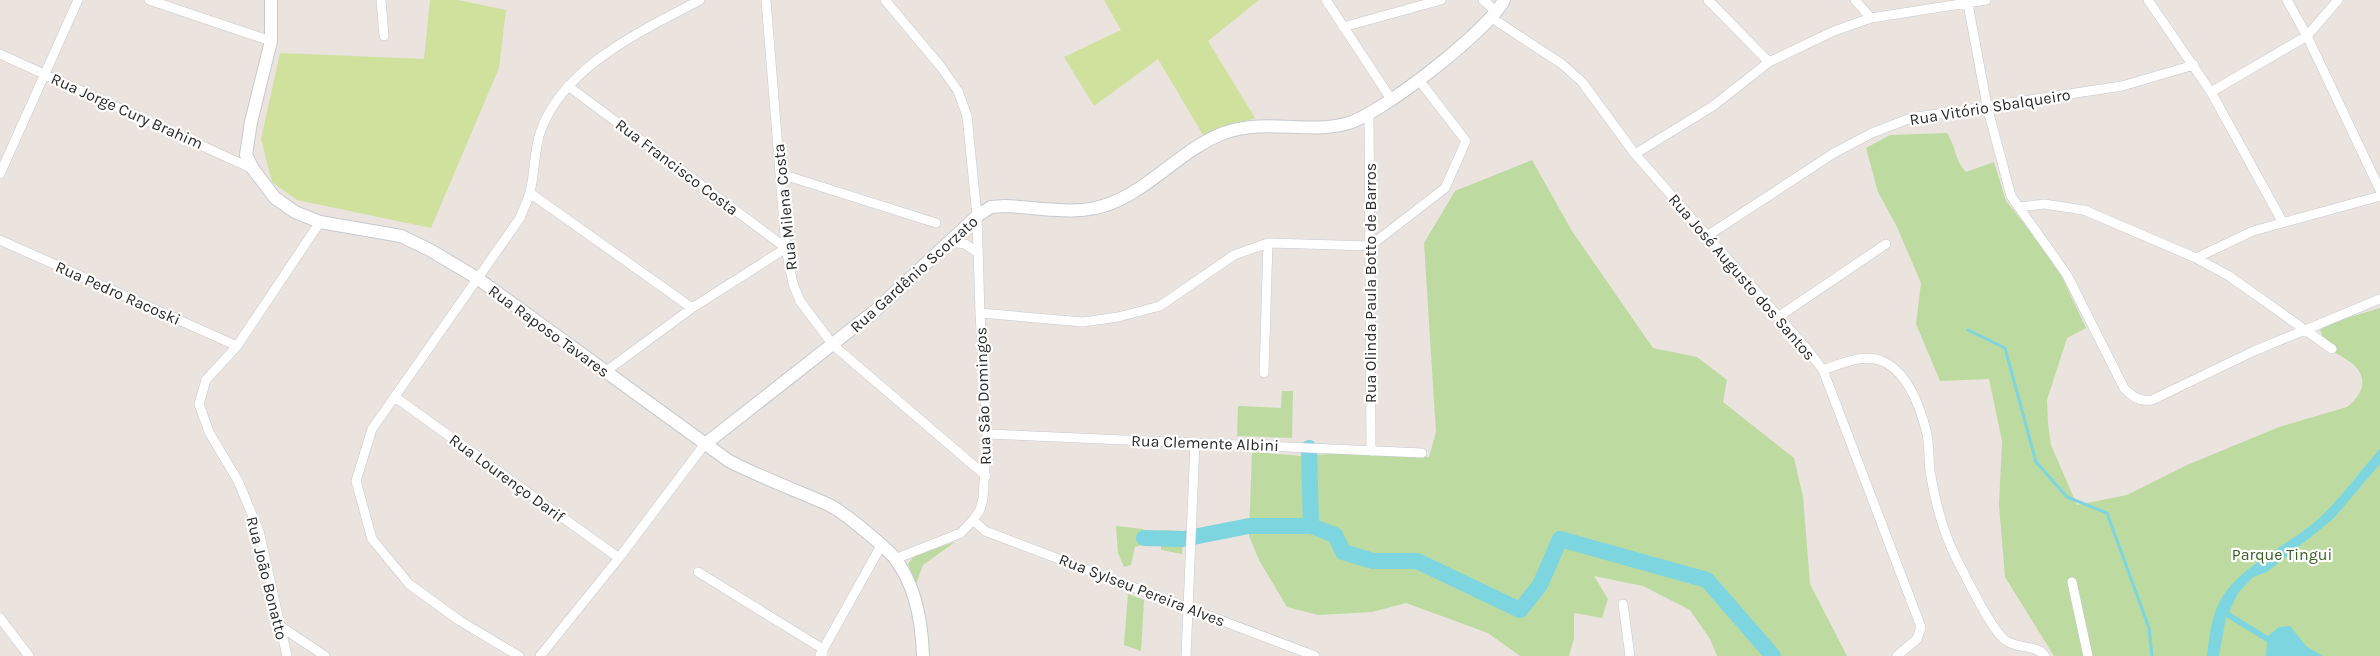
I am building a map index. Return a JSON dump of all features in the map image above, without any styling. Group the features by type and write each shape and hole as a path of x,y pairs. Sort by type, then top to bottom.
{"main road":[{"name":"Rua Raposo Tavares","path":"271,0 270,41 251,122 246,155 275,198 295,212 320,222 401,236 430,250 477,278 704,445 757,475 827,503 882,544 895,559 912,591 917,608 923,656"},
{"name":"Rua Gardênio Scorzato","path":"704,445 876,310 977,216 991,207 1094,208 1113,203 1159,175 1184,155 1223,134 1252,126 1326,127 1346,124 1369,115 1419,80 1495,15 1504,0"}],"street":[{"path":"0,174 78,0"},
{"path":"149,0 270,41"},
{"path":"381,0 384,36"},
{"path":"519,656 460,621 409,584 372,539 356,481 372,429 520,218 530,193 540,132 547,117 568,86 631,36 700,0"},
{"name":"Rua Milena Costa","path":"766,0 786,248 793,284 801,301 833,345 986,476"},
{"name":"Rua São Domingos","path":"885,0 958,91 967,116 977,216 987,434 986,476 980,510 973,520"},
{"path":"1326,0 1391,99"},
{"path":"1343,27 1441,0"},
{"name":"Rua José Augusto dos Santos","path":"1483,0 1495,15 1582,81 1635,154 1823,370 1921,627 1917,639 1897,656"},
{"path":"1708,0 1769,62"},
{"path":"1855,0 1871,18"},
{"path":"1635,154 1713,106 1769,62 1834,31 1871,18 1986,0"},
{"path":"2148,0 2211,92 2282,221"},
{"path":"2287,0 2307,36 2380,190"},
{"path":"2211,92 2307,36 2338,0"},
{"path":"1968,4 1987,106 2011,196 2067,275 2124,388 2133,397 2144,401 2152,400 2304,329 2380,299"},
{"name":"Rua Jorge Cury Brahim","path":"0,54 253,168"},
{"name":"Rua Vitório Sbalqueiro","path":"1707,236 1834,153 1872,133 1911,118 2122,86 2194,65"},
{"path":"980,313 1083,322 1140,313 1160,306 1234,255 1268,243 1370,246 1444,188 1466,141 1419,80"},
{"name":"Rua Francisco Costa","path":"568,86 786,248"},
{"name":"Rua Olinda Paula Botto de Barros","path":"1369,115 1371,451"},
{"path":"781,174 936,223"},
{"path":"530,193 692,308"},
{"path":"2196,258 2253,231 2282,221 2380,196"},
{"path":"2019,207 2044,204 2084,210 2196,258 2229,276 2332,349"},
{"path":"237,346 320,222"},
{"name":"Rua Pedro Racoski","path":"0,240 237,346"},
{"path":"950,242 964,244 978,253"},
{"path":"1264,373 1268,243"},
{"path":"1778,317 1886,244"},
{"path":"605,372 692,308 786,248"},
{"name":"Rua João Bonatto","path":"237,346 206,380 199,404 209,432 238,481 259,531 287,656"},
{"path":"1823,370 1850,359 1869,360 1887,363 1906,379 1927,431 1930,469 1943,529 1957,560 2004,639 2016,646 2033,646 2045,656"},
{"name":"Rua Lourenço Darif","path":"395,397 619,558"},
{"name":"Rua Clemente Albini","path":"987,434 1422,453"},
{"path":"1186,656 1195,443"},
{"name":"Rua Gardênio Scorzato","path":"540,656 619,558 704,445"},
{"path":"895,559 961,533 973,520"},
{"name":"Rua Sylseu Pereira Alves","path":"973,520 985,531 1315,656"},
{"path":"698,572 822,654 882,544"},
{"path":"2072,582 2088,656"},
{"path":"1623,604 1630,656"},
{"path":"0,618 29,656"},
{"path":"280,626 325,656"}],"green space":[{"path":"430,0 458,0 506,10 499,68 431,228 297,200 272,182 261,139 280,53 424,59"},
{"path":"1104,0 1259,0 1208,41 1255,118 1203,135 1158,59 1094,106 1064,57 1121,30"},
{"name":"Parque Tingui","path":"1947,133 1959,162 1966,172 1994,162 2006,201 2036,238 2062,277 2086,328 2067,338 2047,400 2051,445 2077,505 2127,495 2187,465 2279,427 2347,407 2359,394 2362,378 2354,365 2330,348 2320,330 2334,322 2380,308 2380,656 2054,656 2005,577 1999,505 2002,441 1989,379 1940,381 1916,324 1921,283 1897,227 1878,192 1866,148 1890,135"},
{"path":"1532,160 1572,231 1653,348 1697,357 1727,380 1723,402 1794,458 1803,497 1810,584 1847,656 1717,656 1710,639 1690,610 1643,586 1594,576 1608,599 1602,618 1574,613 1574,638 1569,656 1520,656 1488,633 1406,603 1372,612 1318,615 1287,607 1259,560 1249,536 1252,452 1303,456 1344,453 1429,457 1436,432 1424,243 1455,191"},
{"path":"1282,391 1293,391 1292,438 1237,436 1238,406 1281,408"},
{"path":"1116,526 1143,529 1145,544 1135,547 1131,565 1124,567 1118,553"},
{"path":"1161,530 1183,531 1182,554 1161,550"},
{"path":"955,542 923,565 916,584 908,564 914,556"},
{"path":"1128,594 1144,600 1141,651 1124,645"}],"water":[{"path":"2380,449 2380,464 2333,519 2267,572 2253,577 2238,593 2229,612 2268,636 2279,627 2290,626 2306,646 2323,656 2266,656 2267,642 2226,617 2219,656 2207,656 2214,615 2227,590 2250,568 2304,531 2325,513"}],"waterway":[{"path":"1968,330 2005,348 2036,462 2067,497 2107,513 2149,628 2152,656"},
{"path":"1309,448 1311,526"},
{"path":"1144,538 1183,539 1249,526 1311,526 1335,535 1343,552 1373,561 1417,561 1520,610 1540,585 1560,539 1707,580 1773,656"}]}
